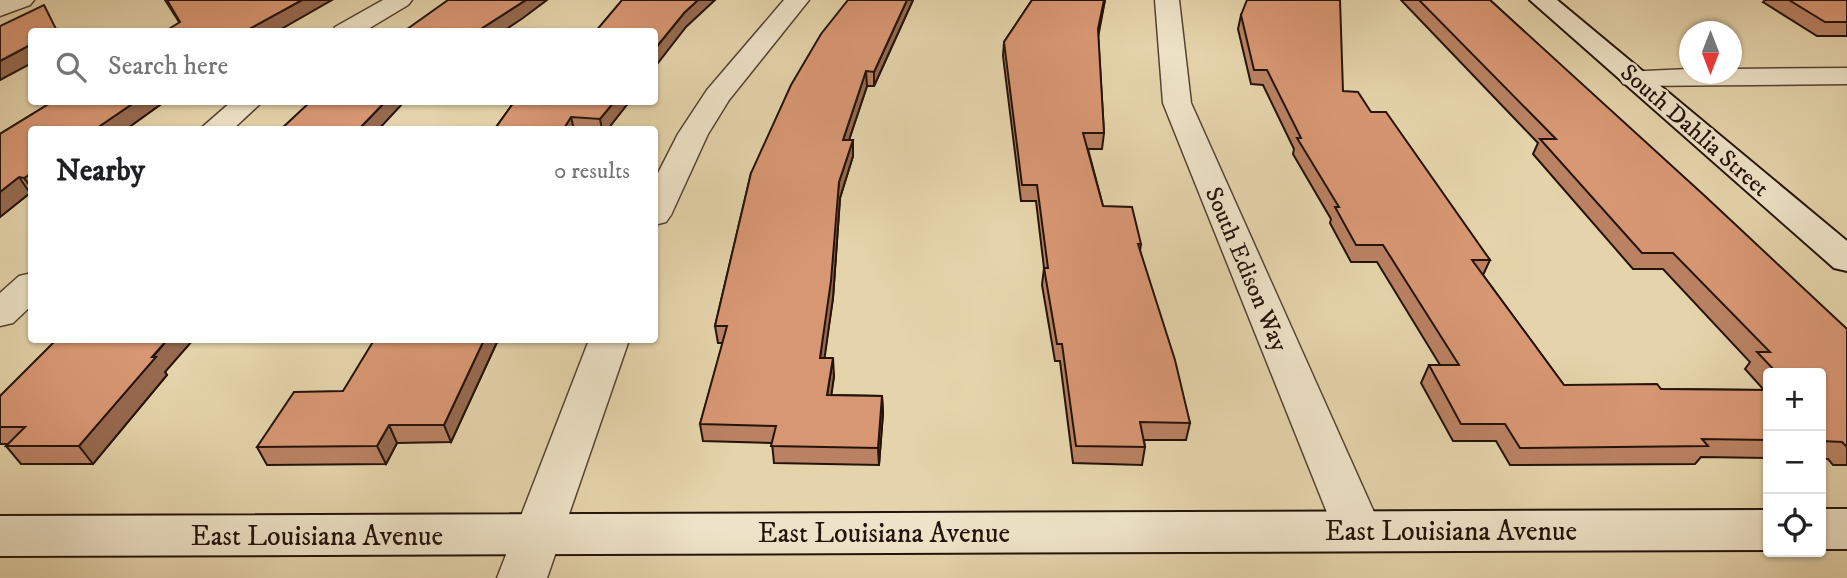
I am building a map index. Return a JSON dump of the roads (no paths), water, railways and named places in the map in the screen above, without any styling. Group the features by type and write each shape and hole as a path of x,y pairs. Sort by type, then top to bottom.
{"street":[{"path":"0,9 22,0"},
{"path":"351,28 400,0"},
{"path":"658,206 673,174 718,96 797,0"},
{"name":"South Edison Way","path":"1167,0 1177,103 1358,530"},
{"name":"South Dahlia Street","path":"1542,0 1847,260"},
{"path":"1633,78 1847,76"},
{"path":"219,126 244,105"},
{"path":"0,314 28,288"},
{"path":"531,556 608,343"},
{"path":"1826,529 1847,529"},
{"name":"East Louisiana Avenue","path":"0,536 531,556 1358,530 1763,530"}]}
